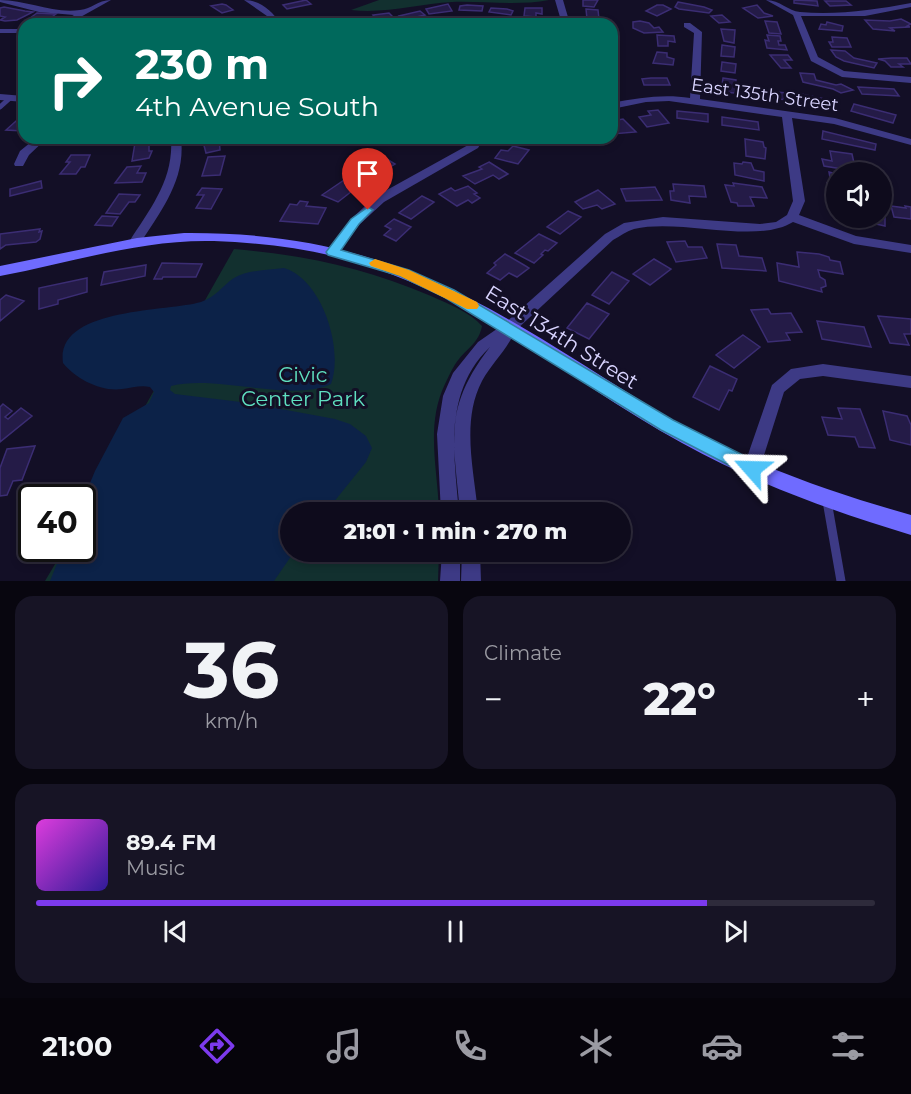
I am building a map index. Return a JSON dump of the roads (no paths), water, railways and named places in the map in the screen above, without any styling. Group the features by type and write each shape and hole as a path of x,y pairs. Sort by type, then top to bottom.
{"street":[{"path":"1,0 39,10 83,13"},
{"path":"73,18 106,0"},
{"path":"559,0 564,18"},
{"path":"770,0 796,15 864,14 911,5"},
{"path":"256,2 273,18"},
{"path":"796,15 814,59 842,74 911,80"},
{"path":"687,25 698,32 695,102"},
{"path":"0,31 18,31"},
{"name":"East 135th Street","path":"618,105 646,99 695,102 786,113 843,123 911,142"},
{"path":"449,502 444,443 445,418 451,395 460,375 474,355 493,336 509,328 609,237 628,226 663,221 760,228 779,225 792,217 799,201 786,113"},
{"path":"19,164 24,153 35,144"},
{"path":"135,242 167,193 177,165 176,144"},
{"path":"333,252 355,222 380,199 475,144"},
{"path":"792,217 854,240 911,249"},
{"name":"East 134th Street","path":"0,271 135,242 184,237 291,244 333,252 404,273 456,297 667,425 752,469 826,499 911,525"},
{"path":"468,502 462,443 464,409 475,380 504,343 509,328"},
{"path":"752,469 777,389 796,373 823,370 911,382"},
{"path":"450,581 451,562"},
{"path":"471,562 471,581"}],"lane":[{"path":"0,107 5,98"},
{"path":"826,499 842,581"}],"water":[{"path":"284,268 297,275 319,300 332,335 334,369 331,384 295,391 190,383 171,386 170,390 175,394 249,403 335,419 350,424 366,436 372,448 366,462 334,502 280,502 280,562 287,562 274,581 50,581 58,562 96,562 96,484 90,484 123,418 149,403 154,392 146,386 106,388 82,379 63,363 65,345 76,331 94,322 116,315 201,302 239,275"}],"park label":[{"name":"Civic Center Park","path":"303,386"}]}
